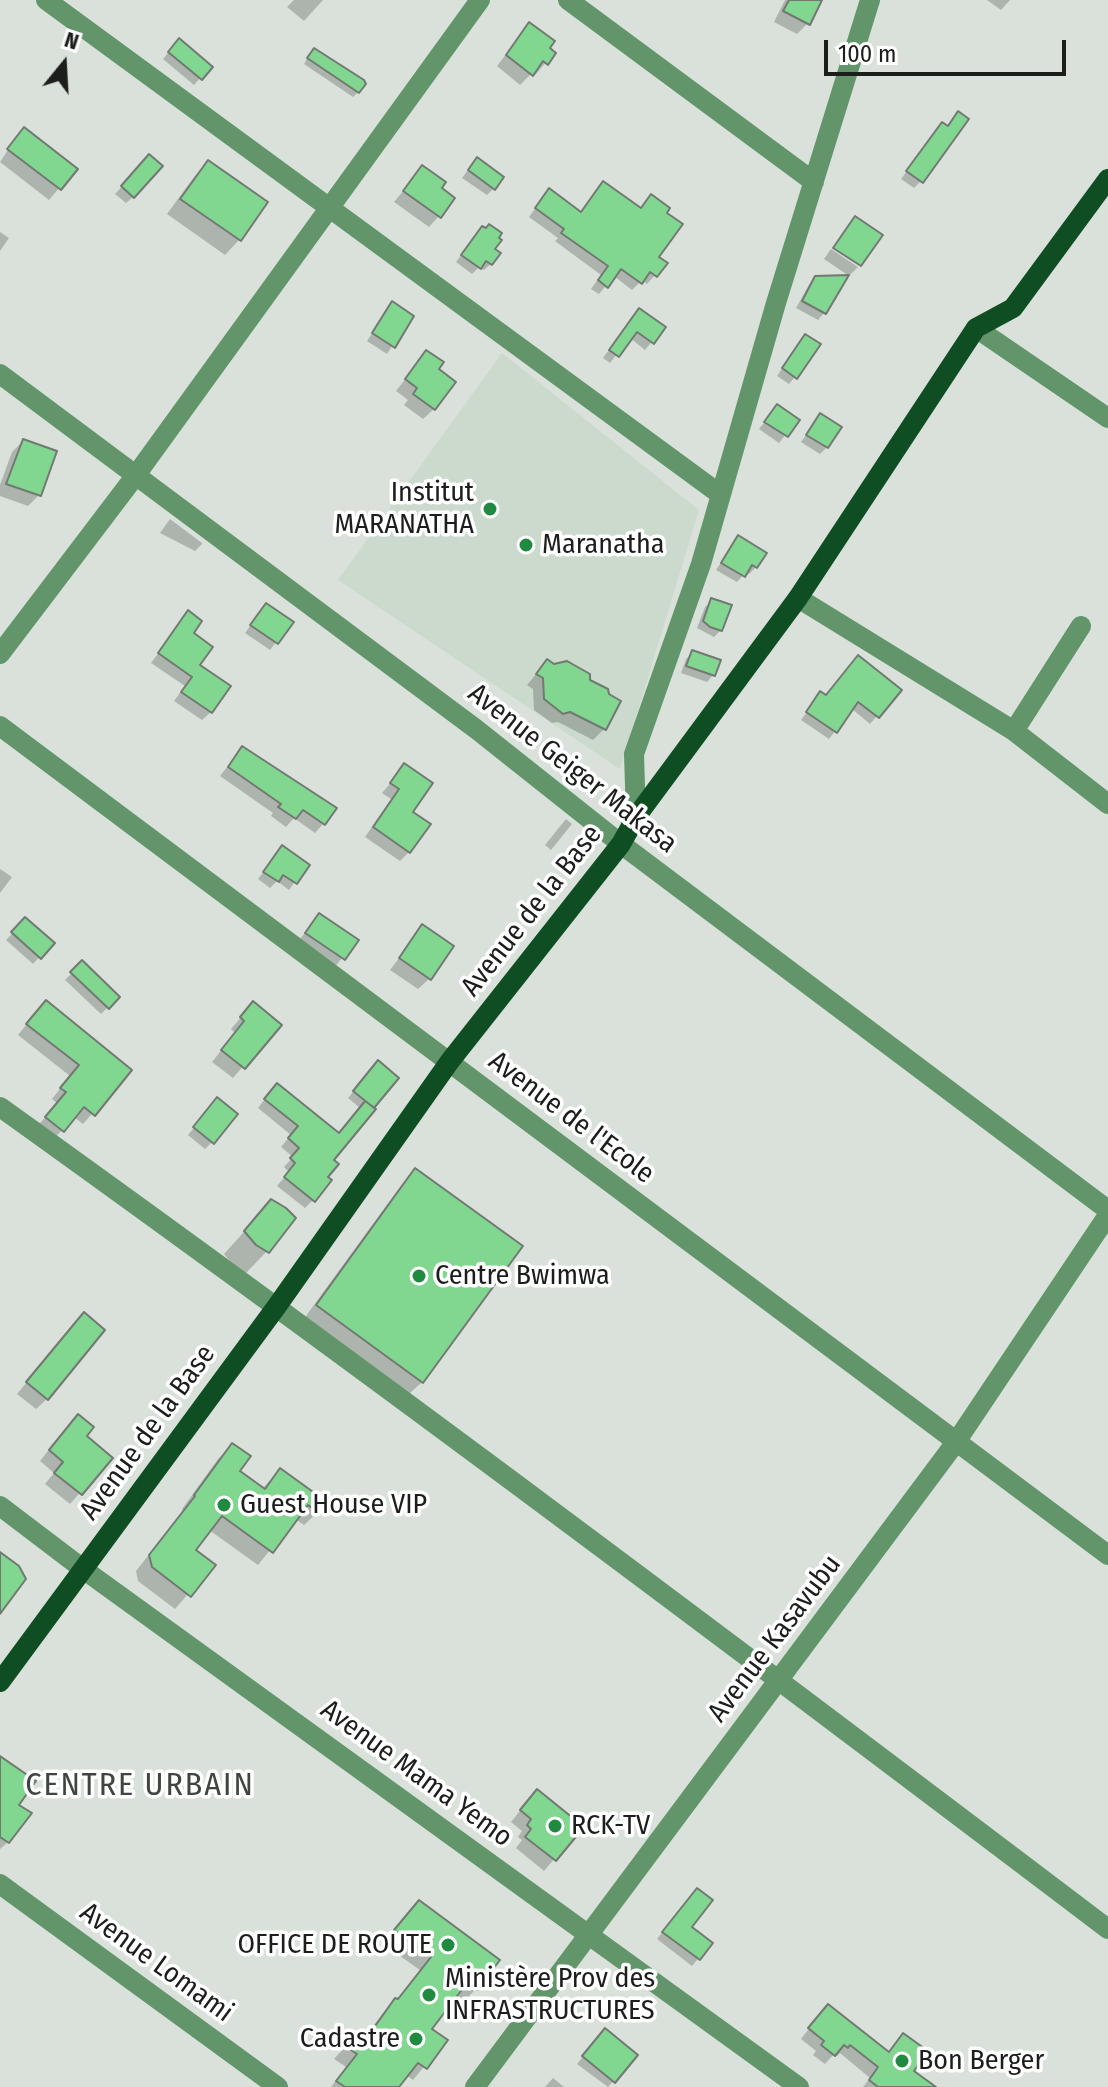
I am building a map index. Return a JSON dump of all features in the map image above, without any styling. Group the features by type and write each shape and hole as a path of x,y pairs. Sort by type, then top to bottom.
{"main road":[{"name":"Avenue de la Base","path":"0,1682 277,1306 450,1061 621,844 636,817 798,598 976,328 1013,308 1108,179"}],"street":[{"path":"46,0 721,495"},
{"path":"0,654 136,475 480,0"},
{"path":"568,0 814,182"},
{"path":"636,817 634,754 701,564 870,0"},
{"path":"976,328 1108,418"},
{"name":"Avenue Geiger Makasa","path":"0,374 476,729 621,844 1108,1213"},
{"path":"798,598 1014,731 1108,804"},
{"path":"1014,731 1081,626"},
{"name":"Avenue de l'Ecole","path":"0,726 1108,1555"},
{"path":"0,1107 277,1306 1108,1929"},
{"name":"Avenue Kasavubu","path":"475,2087 956,1442 1108,1213"},
{"name":"Avenue Mama Yemo","path":"0,1506 799,2087"},
{"name":"Avenue Lomami","path":"0,1884 278,2087"}],"shaded area":[{"name":"Maranatha","path":"502,353 699,510 620,769 338,580"}],"building":[{"path":"789,0 822,0 810,25 783,11"},
{"path":"529,22 555,41 550,48 556,53 548,65 543,61 533,76 506,55"},
{"path":"179,38 213,67 202,80 168,52"},
{"path":"314,48 364,80 366,84 359,93 307,58"},
{"path":"958,111 969,119 923,183 906,171 942,122 948,126"},
{"path":"24,127 78,169 61,190 7,149"},
{"path":"149,154 163,166 134,198 121,186"},
{"path":"477,157 504,177 495,190 468,170"},
{"path":"208,160 268,202 241,241 180,199"},
{"path":"422,165 446,182 442,188 455,198 441,218 403,191"},
{"path":"603,181 641,208 651,194 670,208 667,213 683,224 659,257 668,263 657,277 650,272 642,284 621,269 608,288 598,280 608,266 561,233 564,229 535,208 549,188 581,212"},
{"path":"855,216 883,235 861,266 833,248"},
{"path":"489,224 502,233 499,238 502,240 495,249 501,253 492,265 486,261 481,269 461,255 482,226 486,228"},
{"path":"849,275 826,314 802,301 815,276"},
{"path":"392,301 414,316 395,348 372,333"},
{"path":"639,308 666,327 654,344 637,332 619,357 609,350"},
{"path":"805,334 821,344 797,379 782,368"},
{"path":"426,350 444,362 439,369 456,382 435,410 413,394 417,388 405,379"},
{"path":"777,404 800,420 788,437 764,422"},
{"path":"820,413 842,427 828,448 806,435"},
{"path":"23,439 57,451 41,496 6,484"},
{"path":"738,535 767,553 757,568 752,565 745,577 721,563"},
{"path":"711,598 732,605 722,631 703,621"},
{"path":"266,603 294,622 278,644 250,625"},
{"path":"188,610 202,621 194,633 213,647 200,665 231,686 212,713 181,692 192,677 158,653"},
{"path":"692,650 721,660 715,676 686,666"},
{"path":"858,655 902,690 879,718 858,702 837,733 806,712 820,691 826,695"},
{"path":"547,659 554,664 567,661 590,674 590,680 608,689 609,694 621,701 606,730 570,712 563,714 544,699 543,678 536,674"},
{"path":"242,746 337,808 325,825 303,810 296,819 278,807 281,804 228,767"},
{"path":"404,763 433,783 413,812 431,824 410,853 373,827 399,789 390,783"},
{"path":"282,845 310,865 297,884 283,875 279,882 263,872"},
{"path":"319,913 359,940 345,960 305,933"},
{"path":"25,917 55,943 41,959 11,932"},
{"path":"422,924 454,946 431,980 399,958"},
{"path":"82,960 120,997 109,1009 70,972"},
{"path":"46,1000 132,1070 95,1116 84,1107 64,1132 45,1117 66,1092 60,1088 79,1065 26,1024"},
{"path":"253,1001 282,1025 245,1069 221,1050 244,1021 240,1017"},
{"path":"378,1060 399,1078 374,1108 353,1091"},
{"path":"277,1083 339,1133 365,1101 376,1109 334,1160 339,1164 328,1177 332,1180 315,1202 284,1177 295,1163 290,1158 299,1148 288,1138 298,1126 264,1099"},
{"path":"217,1097 238,1114 214,1144 193,1127"},
{"name":"Centre Bwimwa","path":"415,1168 523,1246 423,1383 316,1305"},
{"path":"271,1199 296,1218 269,1253 256,1245 244,1231"},
{"path":"84,1312 105,1330 48,1400 26,1382"},
{"path":"78,1414 94,1427 87,1436 113,1458 82,1495 54,1473 63,1462 49,1450"},
{"path":"232,1443 251,1456 240,1471 265,1489 280,1468 327,1502 319,1513 308,1505 273,1553 222,1516 196,1550 216,1565 191,1597 152,1567 149,1555"},
{"path":"0,1552 19,1566 26,1579 0,1614"},
{"path":"0,1756 36,1781 19,1805 32,1813 9,1843 0,1837"},
{"name":"RCK-TV","path":"537,1789 584,1827 556,1861 525,1837 531,1829 527,1825 531,1819 520,1810"},
{"path":"697,1888 713,1900 692,1927 713,1943 700,1960 662,1932"},
{"path":"419,1900 500,1960 477,1990 467,1983 432,2029 448,2040 427,2069 418,2063 399,2087 345,2087 336,2081 357,2054 345,2046 359,2030 368,2036 395,1998 398,1999 431,1957 394,1930"},
{"path":"828,2004 889,2052 903,2033 928,2051 914,2071 936,2087 878,2087 869,2080 878,2067 850,2045 848,2048 844,2045 835,2056 821,2045 824,2041 808,2028"},
{"path":"605,2028 638,2055 615,2083 582,2056"}],"place":[{"name":"Institut MARANATHA","path":"490,509"},
{"name":"Maranatha","path":"526,545"},
{"name":"Centre Bwimwa","path":"419,1276"},
{"name":"Guest House VIP","path":"224,1505"},
{"name":"RCK-TV","path":"555,1826"},
{"name":"OFFICE DE ROUTE","path":"448,1945"},
{"name":"Ministère Prov des INFRASTRUCTURES","path":"429,1995"},
{"name":"Cadastre","path":"416,2039"},
{"name":"Bon Berger","path":"902,2061"}],"district":[{"name":"CENTRE URBAIN","path":"140,1786"}]}
